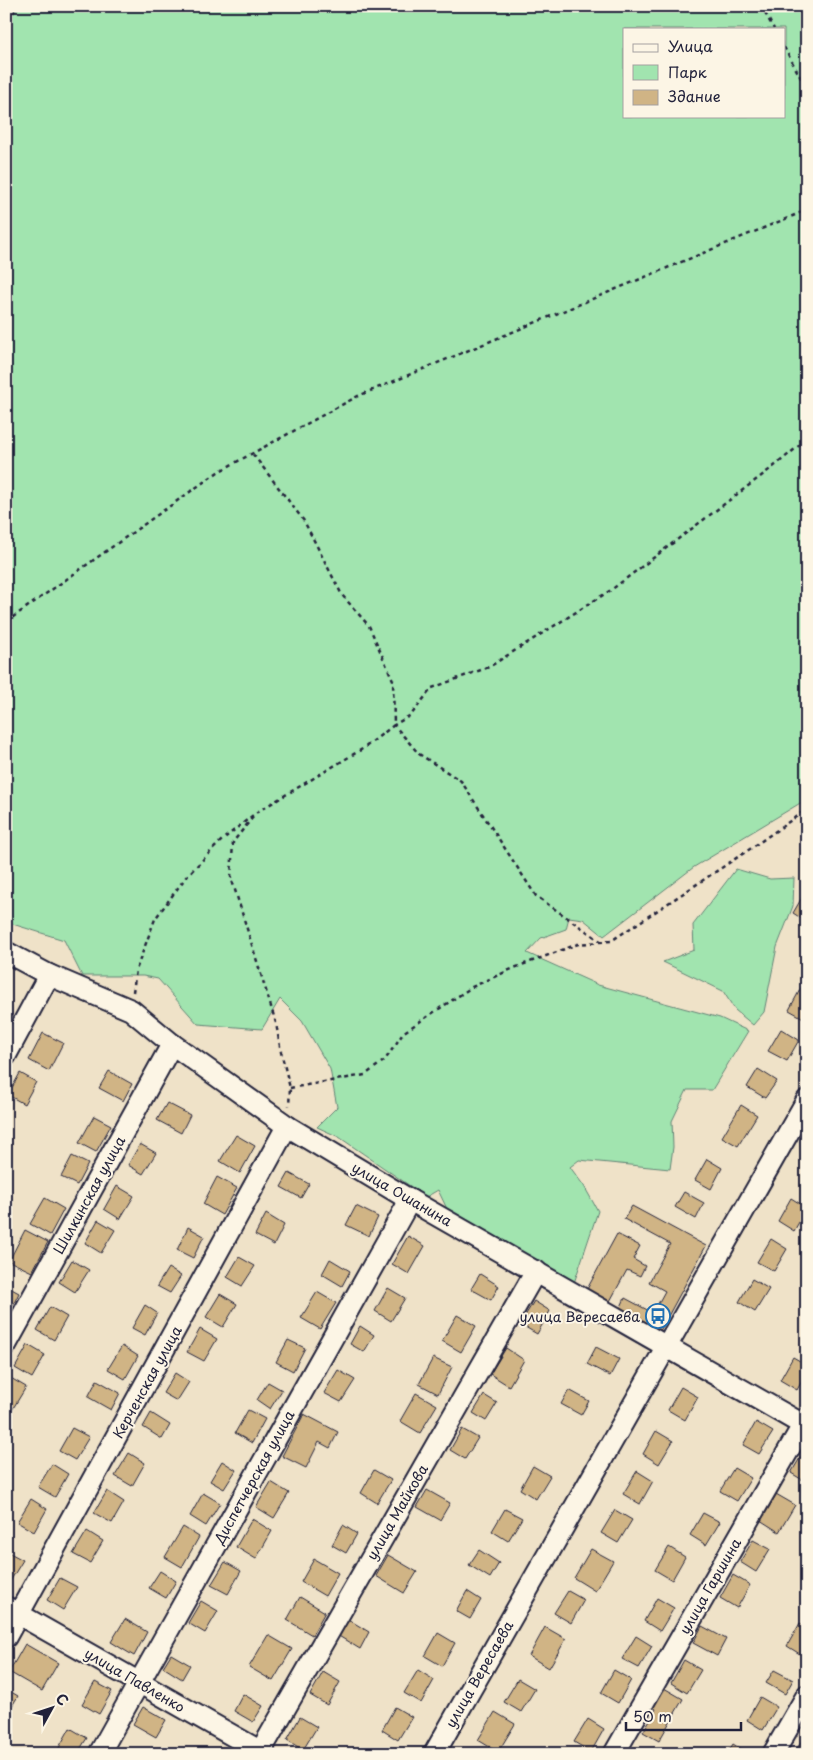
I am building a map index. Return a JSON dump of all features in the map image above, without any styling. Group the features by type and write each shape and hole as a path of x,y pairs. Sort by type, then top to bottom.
{"street":[{"name":"улица Ошанина","path":"6,952 49,976 131,1010 172,1044 287,1126 410,1200 665,1346 806,1423"},
{"path":"6,1055 49,976"},
{"name":"Шилкинская улица","path":"6,1346 172,1044"},
{"name":"улица Вересаева","path":"434,1754 807,1100"},
{"name":"Керченская улица","path":"6,1637 13,1610 287,1126"},
{"name":"Диспетчерская улица","path":"99,1754 410,1200"},
{"name":"улица Майкова","path":"261,1753 536,1271"},
{"name":"улица Гаршина","path":"614,1754 806,1423"},
{"name":"улица Павленко","path":"13,1610 261,1753"},
{"path":"773,1754 807,1695"}],"path":[{"path":"6,18 20,6"},
{"path":"761,6 773,28"},
{"path":"786,50 807,89"},
{"path":"6,622 218,472 358,396 807,210"},
{"path":"131,1010 136,970 154,919 186,878 216,846 257,812 364,748 394,725 411,715 432,688 490,667 611,590 777,464 807,438"},
{"path":"252,454 304,521 342,595 369,626 393,680 394,725 419,754 460,780 536,896 602,942"},
{"path":"290,1088 365,1075 384,1060 404,1032 472,987 514,968 578,944 611,941 807,809"},
{"path":"257,812 233,842 231,877 276,1023 280,1052 290,1088 287,1126"}],"green space":[{"path":"6,6 807,6 807,799 694,867 604,936 583,919 569,917 566,929 541,938 527,953 598,985 720,1018 748,1031 712,1090 687,1090 672,1121 673,1147 670,1169 579,1160 570,1167 584,1186 598,1211 574,1283 448,1211 438,1190 426,1197 339,1137 317,1127 337,1107 330,1069 302,1021 280,999 262,1029 198,1024 158,979 143,976 82,976 64,940 6,922"},
{"path":"736,869 770,879 794,878 793,906 777,947 764,1012 753,1025 735,1010 723,991 663,962 694,950 693,925"}],"building":[{"path":"807,889 807,922 793,913"},
{"path":"802,986 807,988 807,1020 789,1010"},
{"path":"781,1029 799,1040 787,1061 768,1051"},
{"path":"43,1033 63,1043 49,1071 29,1060"},
{"path":"758,1069 777,1081 765,1098 747,1087"},
{"path":"109,1071 132,1084 123,1101 99,1088"},
{"path":"20,1073 36,1082 24,1104 8,1095"},
{"path":"167,1103 190,1115 181,1133 157,1120"},
{"path":"741,1105 757,1115 738,1146 722,1137"},
{"path":"94,1116 111,1125 96,1152 79,1143"},
{"path":"236,1135 255,1146 240,1173 220,1161"},
{"path":"140,1144 156,1153 143,1174 128,1165"},
{"path":"72,1156 88,1164 77,1185 61,1177"},
{"path":"707,1159 722,1168 711,1189 695,1180"},
{"path":"289,1173 309,1184 301,1198 281,1187"},
{"path":"217,1177 237,1188 222,1215 203,1204"},
{"path":"117,1186 134,1196 120,1219 104,1209"},
{"path":"684,1192 704,1203 696,1219 675,1207"},
{"path":"45,1198 64,1209 50,1235 30,1224"},
{"path":"791,1198 807,1208 794,1231 778,1221"},
{"path":"356,1206 378,1217 369,1236 346,1225"},
{"path":"632,1206 706,1246 660,1331 620,1309 625,1298 653,1313 665,1291 649,1282 670,1244 624,1219"},
{"path":"266,1214 284,1225 274,1245 255,1235"},
{"path":"98,1220 115,1230 101,1253 85,1243"},
{"path":"188,1227 204,1236 193,1258 177,1250"},
{"path":"25,1230 48,1242 32,1272 9,1261"},
{"path":"617,1234 640,1246 633,1259 645,1266 640,1276 627,1270 609,1303 586,1291"},
{"path":"408,1236 425,1246 409,1274 392,1264"},
{"path":"771,1239 787,1249 774,1271 757,1262"},
{"path":"239,1257 255,1266 242,1286 227,1277"},
{"path":"330,1259 350,1271 342,1286 322,1274"},
{"path":"72,1260 89,1270 75,1292 59,1282"},
{"path":"168,1268 181,1276 170,1293 157,1286"},
{"path":"480,1274 499,1286 491,1300 471,1289"},
{"path":"752,1279 769,1289 755,1312 739,1302"},
{"path":"6,1286 19,1293 11,1309 6,1306"},
{"path":"388,1288 405,1298 391,1321 375,1311"},
{"path":"317,1292 336,1303 320,1329 301,1318"},
{"path":"220,1294 237,1304 223,1327 206,1317"},
{"path":"534,1301 550,1311 537,1334 520,1324"},
{"path":"145,1305 157,1313 145,1335 132,1328"},
{"path":"50,1307 67,1317 54,1340 37,1330"},
{"path":"457,1315 476,1326 461,1352 442,1341"},
{"path":"360,1326 374,1335 364,1352 350,1344"},
{"path":"200,1329 217,1339 204,1361 187,1352"},
{"path":"288,1340 305,1348 293,1371 276,1362"},
{"path":"28,1345 45,1355 32,1378 15,1368"},
{"path":"122,1346 138,1356 125,1379 108,1369"},
{"path":"596,1347 619,1359 610,1376 587,1364"},
{"path":"506,1348 524,1360 509,1386 490,1374"},
{"path":"793,1357 807,1365 807,1372 797,1390 780,1380"},
{"path":"433,1358 452,1367 438,1394 419,1384"},
{"path":"338,1370 355,1380 341,1402 324,1393"},
{"path":"175,1373 189,1382 177,1401 163,1393"},
{"path":"9,1377 26,1387 12,1410 6,1407 6,1382"},
{"path":"97,1380 120,1393 111,1410 88,1397"},
{"path":"268,1382 282,1390 270,1409 257,1400"},
{"path":"681,1387 698,1397 685,1420 668,1410"},
{"path":"569,1390 589,1401 581,1415 561,1404"},
{"path":"416,1393 437,1405 420,1433 400,1421"},
{"path":"484,1395 497,1403 486,1421 473,1413"},
{"path":"248,1410 265,1419 252,1443 235,1433"},
{"path":"151,1413 170,1425 162,1439 143,1427"},
{"path":"304,1414 338,1432 330,1448 319,1442 306,1468 282,1456"},
{"path":"756,1422 773,1432 759,1454 743,1445"},
{"path":"72,1428 89,1437 75,1460 59,1451"},
{"path":"462,1429 478,1438 465,1459 450,1450"},
{"path":"656,1431 673,1441 659,1464 643,1454"},
{"path":"129,1453 145,1463 132,1486 115,1476"},
{"path":"803,1453 807,1455 806,1482 791,1473"},
{"path":"222,1461 236,1470 224,1489 210,1481"},
{"path":"52,1464 68,1474 55,1497 38,1487"},
{"path":"533,1466 550,1476 536,1499 520,1489"},
{"path":"734,1468 751,1478 737,1501 720,1491"},
{"path":"374,1470 391,1480 377,1503 361,1493"},
{"path":"637,1471 653,1481 640,1504 623,1494"},
{"path":"271,1482 289,1493 274,1518 256,1507"},
{"path":"427,1490 450,1503 440,1520 417,1507"},
{"path":"107,1491 124,1502 112,1523 94,1513"},
{"path":"203,1493 220,1503 206,1526 190,1516"},
{"path":"776,1494 795,1505 779,1532 760,1520"},
{"path":"31,1499 47,1509 34,1532 17,1522"},
{"path":"505,1509 522,1518 508,1541 492,1531"},
{"path":"615,1510 632,1520 618,1543 601,1533"},
{"path":"703,1513 720,1522 706,1545 690,1535"},
{"path":"252,1519 272,1531 256,1559 236,1547"},
{"path":"343,1525 357,1534 346,1553 332,1545"},
{"path":"183,1527 199,1537 182,1567 165,1557"},
{"path":"87,1531 103,1541 90,1563 73,1554"},
{"path":"753,1540 770,1549 756,1572 740,1562"},
{"path":"669,1547 685,1557 672,1580 655,1570"},
{"path":"591,1549 613,1561 595,1591 574,1578"},
{"path":"479,1550 499,1563 490,1578 469,1565"},
{"path":"6,1551 23,1560 9,1583 6,1582"},
{"path":"388,1555 417,1572 404,1593 376,1576"},
{"path":"314,1559 338,1573 325,1596 301,1582"},
{"path":"225,1562 241,1571 228,1594 211,1585"},
{"path":"160,1571 176,1581 166,1598 149,1588"},
{"path":"733,1575 750,1585 737,1608 720,1598"},
{"path":"60,1578 77,1587 63,1610 47,1600"},
{"path":"467,1591 481,1600 470,1619 456,1611"},
{"path":"568,1591 584,1600 571,1623 554,1613"},
{"path":"300,1597 325,1612 312,1635 287,1620"},
{"path":"657,1598 674,1608 660,1631 644,1621"},
{"path":"201,1601 218,1611 205,1633 188,1623"},
{"path":"346,1618 369,1632 360,1649 337,1635"},
{"path":"125,1619 147,1632 134,1656 111,1642"},
{"path":"800,1623 807,1627 807,1650 803,1656 787,1646"},
{"path":"702,1626 726,1639 717,1656 693,1643"},
{"path":"545,1627 566,1639 549,1668 529,1656"},
{"path":"438,1633 455,1643 442,1666 425,1656"},
{"path":"268,1635 292,1649 273,1681 249,1667"},
{"path":"636,1636 652,1646 639,1668 622,1659"},
{"path":"25,1644 58,1663 42,1691 9,1672"},
{"path":"171,1654 190,1665 182,1679 163,1667"},
{"path":"684,1660 701,1670 687,1693 671,1683"},
{"path":"418,1670 434,1680 421,1703 404,1693"},
{"path":"614,1670 631,1680 618,1703 601,1693"},
{"path":"774,1670 793,1680 785,1694 766,1683"},
{"path":"323,1672 340,1682 327,1705 310,1695"},
{"path":"518,1679 535,1689 521,1712 504,1702"},
{"path":"95,1682 112,1691 99,1714 82,1704"},
{"path":"664,1688 683,1699 659,1741 643,1732 656,1709 653,1707"},
{"path":"6,1689 18,1696 6,1716"},
{"path":"243,1694 263,1706 253,1722 234,1711"},
{"path":"760,1697 777,1707 763,1730 747,1720"},
{"path":"143,1707 166,1720 156,1737 133,1724"},
{"path":"395,1707 412,1717 398,1740 382,1730"},
{"path":"495,1712 515,1724 498,1752 478,1740"},
{"path":"300,1717 317,1727 303,1750 287,1740"},
{"path":"588,1719 604,1729 591,1752 574,1742"},
{"path":"70,1728 87,1738 77,1754 61,1754 57,1751"},
{"path":"806,1733 807,1754 794,1754"},
{"path":"733,1744 749,1754 727,1754"},
{"path":"637,1747 649,1754 634,1754"},
{"path":"207,1748 218,1754 203,1754"}],"place":[{"name":"улица Вересаева","path":"658,1316"}]}
